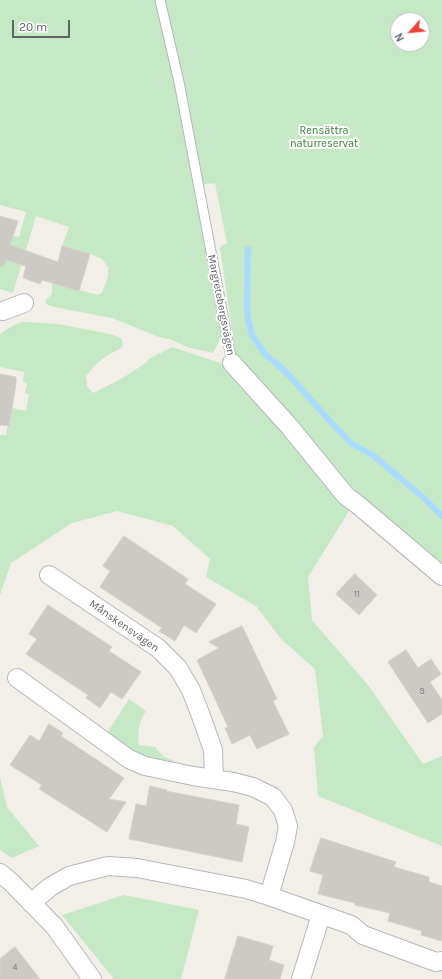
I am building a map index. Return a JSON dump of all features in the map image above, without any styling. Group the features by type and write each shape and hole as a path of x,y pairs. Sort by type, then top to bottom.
{"street":[{"path":"1,311 24,303"},
{"name":"Margretebergsvägen","path":"232,363 289,426 346,496 442,576"},
{"name":"Månskensvägen","path":"49,575 158,648 178,668 191,690 213,750 214,779"},
{"path":"17,678 129,759 145,766 253,787 273,797 283,810 288,826 285,842 269,896"},
{"path":"31,903 50,886 69,876 108,866 136,868 246,889 351,925 363,935 436,962 442,961"},
{"path":"0,873 11,882 54,926 92,979"},
{"path":"301,979 321,915"}],"lane":[{"name":"Margretebergsvägen","path":"160,0 180,82 232,363"}],"green space":[{"name":"Rensättra naturreservat","path":"0,0 442,0 442,566 349,489 236,358 220,247 227,243 215,183 194,186 215,302 223,334 213,353 187,347 112,318 54,307 46,304 46,300 52,294 52,283 98,295 102,293 108,277 108,267 102,259 62,246 69,227 36,216 13,293 0,289 0,259 6,260 13,236 19,237 26,212 0,205"},
{"path":"23,322 58,324 110,334 121,338 123,346 106,356 94,366 86,376 87,386 93,393 121,379 146,363 149,359 172,347 229,366 351,508 308,577 312,620 368,685 423,764 442,756 442,846 318,796 314,747 323,736 315,669 282,640 256,606 206,577 210,559 173,526 117,511 72,523 11,563 0,595 0,435 6,435 12,408 26,411 29,394 25,393 27,384 23,382 24,372 0,367 0,334 12,326"},
{"path":"129,699 146,711 139,727 139,745 155,747 164,757 175,761 154,758 138,753 107,733"},
{"path":"0,777 7,807 39,846 12,858 0,850"},
{"path":"124,895 199,910 181,979 114,979 62,915"}],"building":[{"path":"0,216 18,221 10,245 58,262 62,246 90,254 79,291 42,280 40,284 23,278 26,266 6,260 4,266 0,266"},
{"path":"0,374 16,377 9,426 0,425"},
{"path":"124,536 188,579 185,584 216,604 196,633 184,625 175,641 159,631 162,628 100,587 110,571 103,566"},
{"path":"355,574 377,595 359,615 336,594"},
{"path":"48,605 112,647 109,651 141,672 122,699 111,692 100,708 86,698 88,695 26,654 37,639 29,634"},
{"path":"242,626 277,699 273,701 289,734 257,749 250,735 232,744 225,728 228,727 197,660 219,648 209,642"},
{"path":"406,650 418,668 431,659 441,674 430,682 442,700 442,714 428,723 388,662"},
{"path":"49,724 63,733 61,736 124,778 109,799 126,802 107,832 39,789 42,785 10,765 30,735 39,741"},
{"path":"150,786 167,790 166,791 239,805 236,824 249,827 242,862 129,839 136,804 146,806"},
{"path":"321,838 396,862 394,867 429,877 429,882 442,886 442,941 421,935 422,931 388,921 390,913 318,894 323,875 310,871"},
{"path":"238,936 273,946 269,960 284,965 280,979 225,979"},
{"path":"15,947 40,979 0,979 0,959"}],"waterway":[{"path":"248,249 248,319 252,335 264,353 287,373 351,443 374,456 424,498 442,516"}]}
